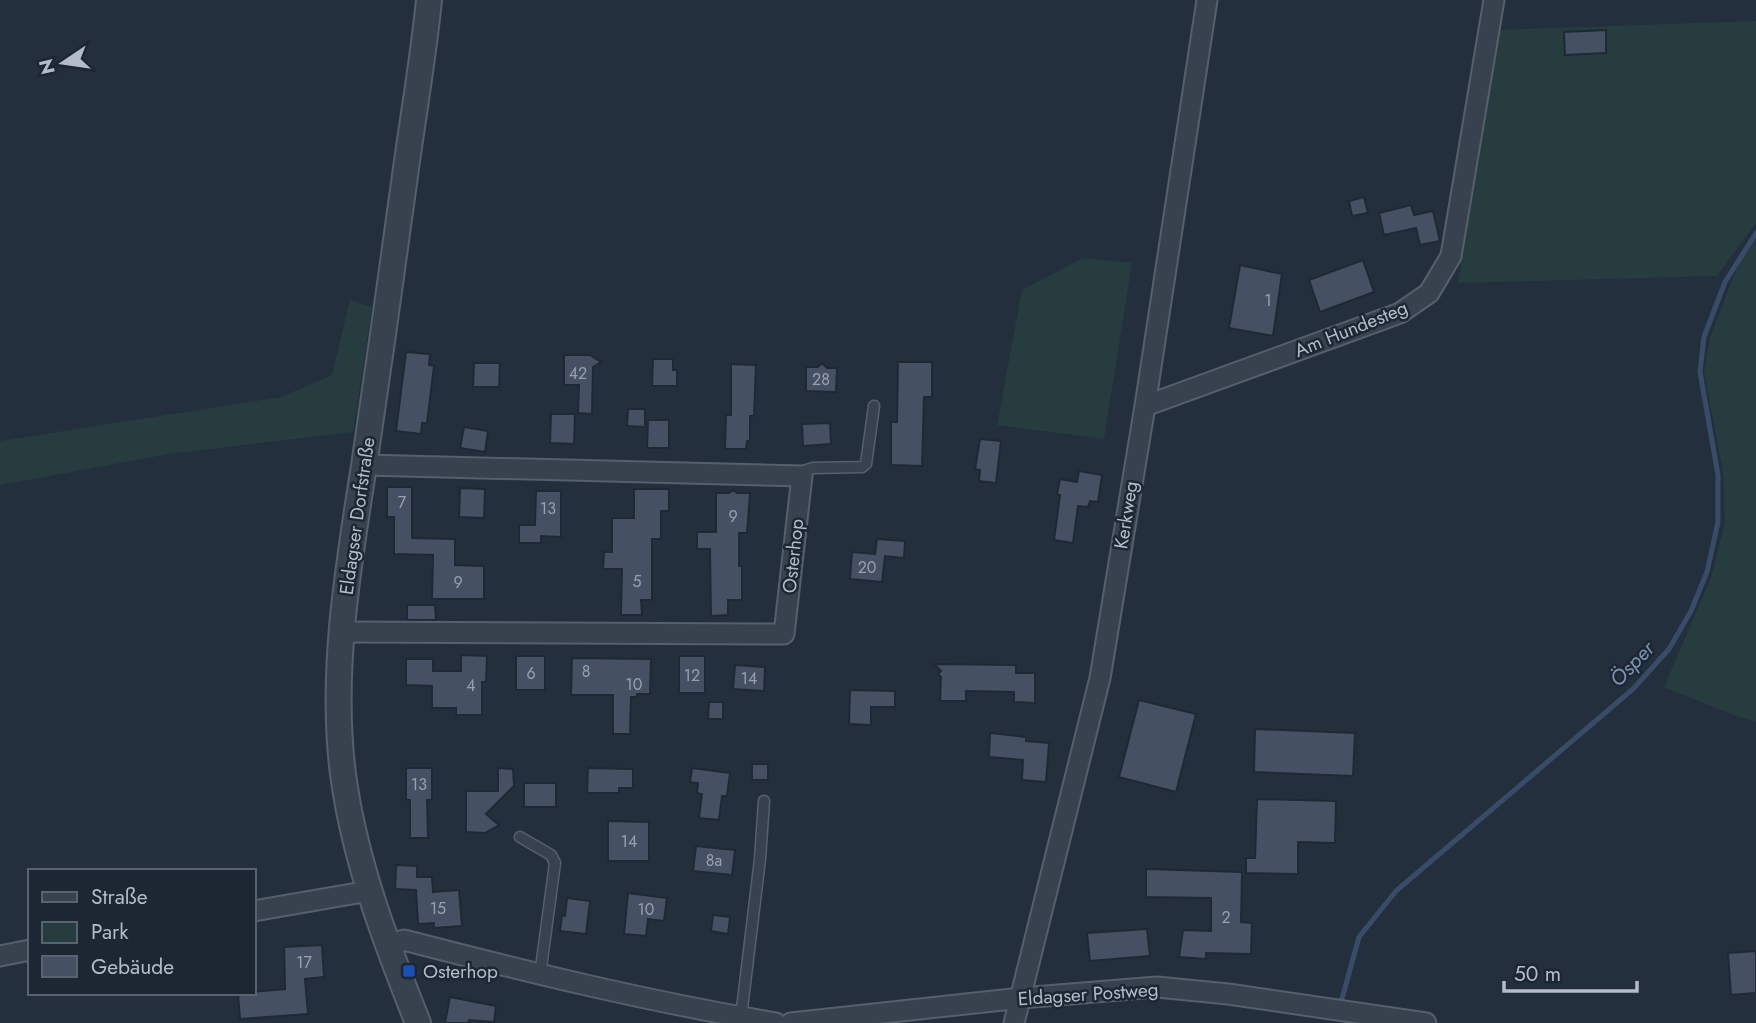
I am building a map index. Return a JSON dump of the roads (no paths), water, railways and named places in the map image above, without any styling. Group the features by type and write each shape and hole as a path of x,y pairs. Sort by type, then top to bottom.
{"street":[{"name":"Eldagser Dorfstraße","path":"418,1023 369,891 344,781 339,705 352,540 429,0"},
{"name":"Kerkweg","path":"1014,1023 1100,678 1145,407 1207,0"},
{"name":"Am Hundesteg","path":"1145,407 1400,313 1429,293 1451,256 1494,0"},
{"path":"364,466 802,476"},
{"name":"Osterhop","path":"343,632 784,634 802,476"},
{"path":"256,911 369,891"},
{"path":"388,946 404,940 540,976 776,1023"},
{"path":"0,956 28,950"},
{"name":"Eldagser Postweg","path":"791,1023 1021,998 1157,987 1228,994 1426,1023"}],"lane":[{"path":"802,476 804,471 813,468 862,467 866,464 874,406"},
{"path":"741,1017 760,859 764,800"},
{"path":"520,837 551,855 555,863 540,976"}],"waterway":[{"name":"Ösper","path":"1340,1006 1359,937 1396,891 1633,689 1669,649 1691,611 1707,572 1718,522 1718,475 1700,372 1704,337 1725,282 1756,233"}],"place":[{"name":"Osterhop","path":"409,971"}]}
